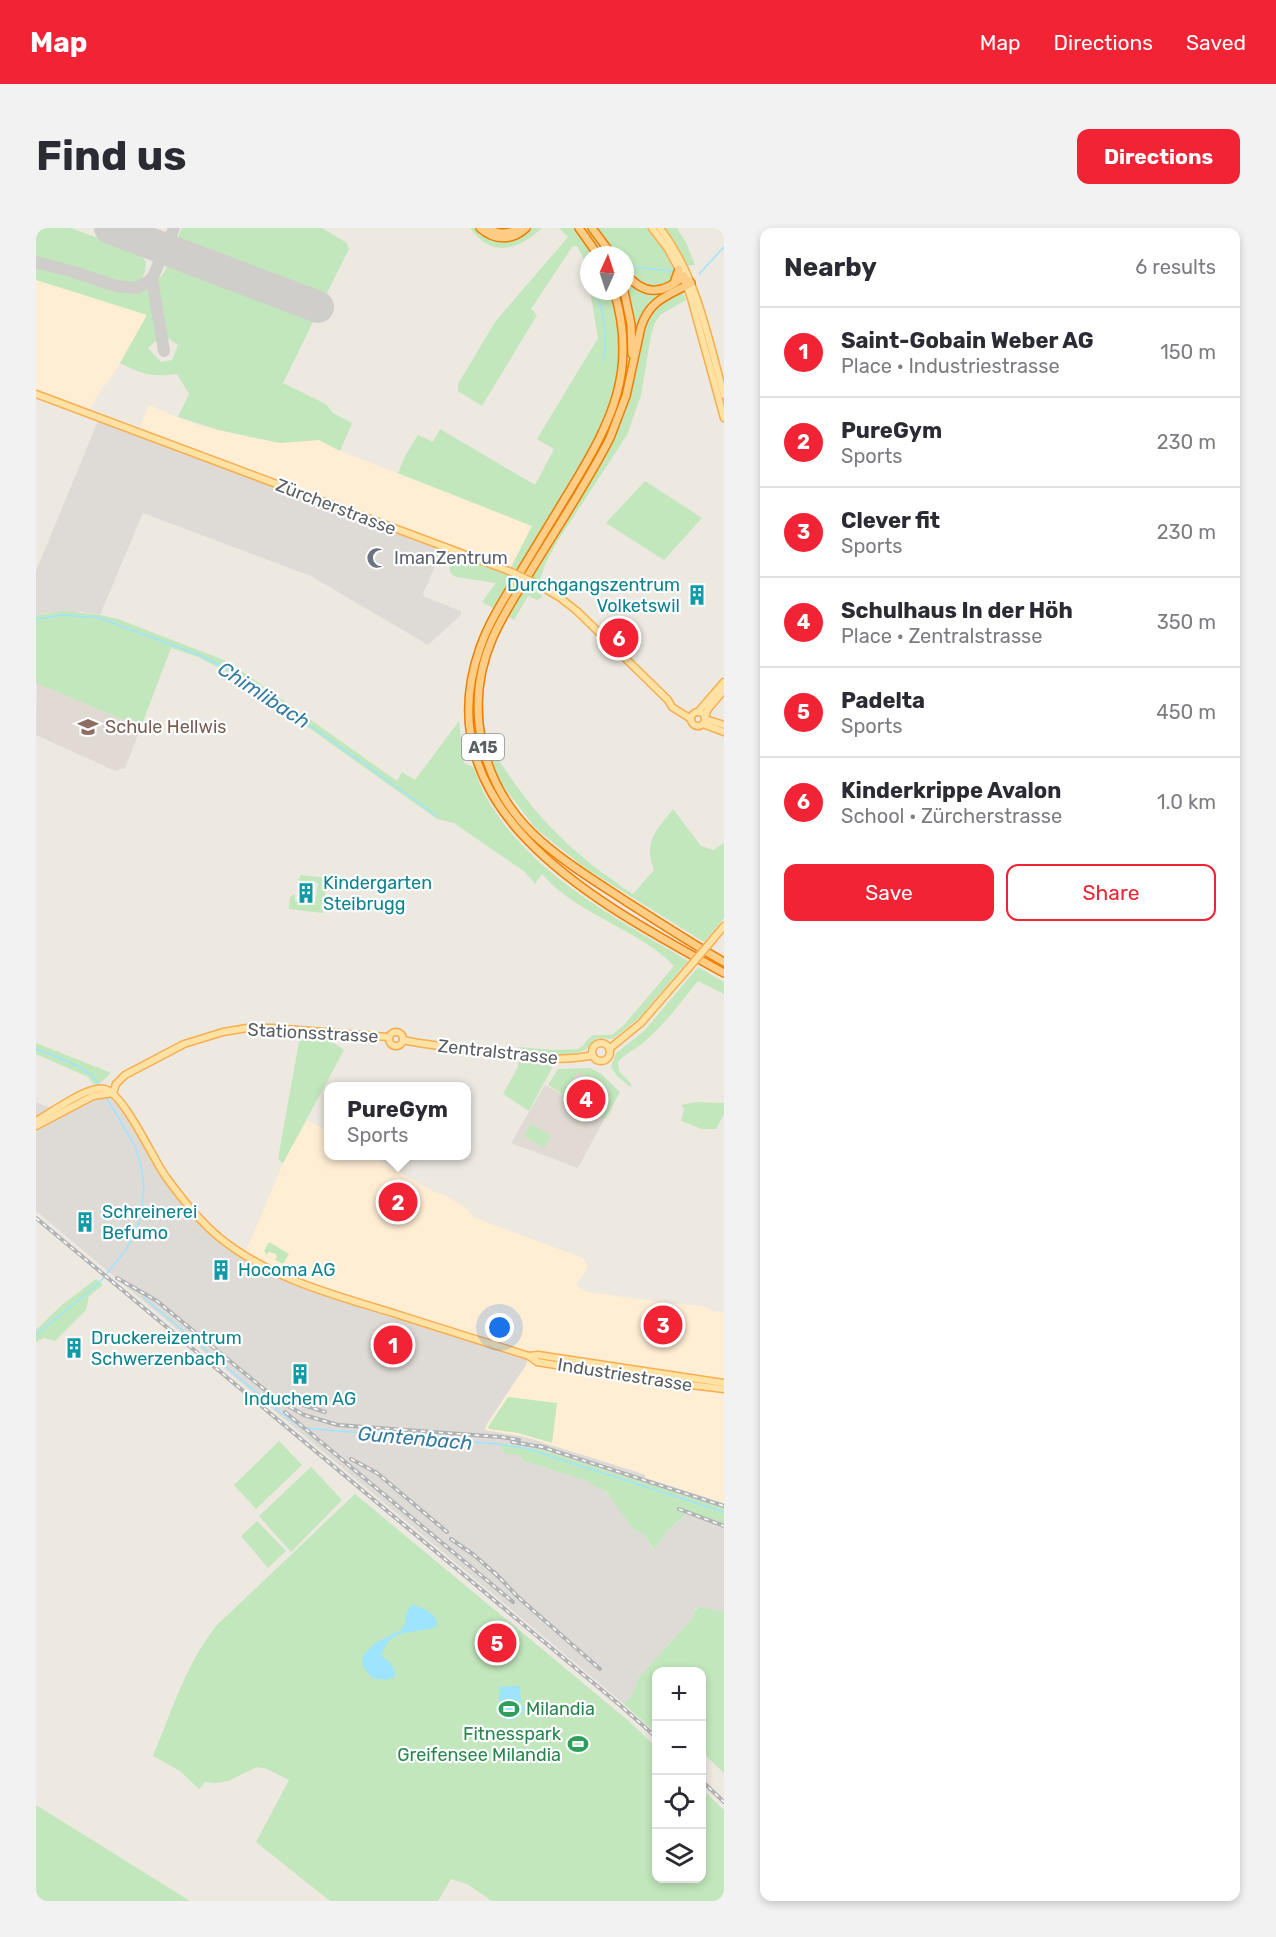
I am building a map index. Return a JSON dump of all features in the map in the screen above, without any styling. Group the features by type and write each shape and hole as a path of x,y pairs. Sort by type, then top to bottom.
{"highway":[{"path":"480,228 490,235 501,238 515,236 526,228"},
{"path":"488,228 495,232 505,233 519,228"},
{"path":"579,228 592,246"},
{"path":"594,230 604,246"},
{"path":"673,285 679,269"},
{"path":"628,389 641,327 646,315 662,297 689,285 685,276 673,285 660,290 647,290 634,282"},
{"name":"A15","path":"616,300 623,351 620,385 613,409 592,454 496,613 482,641 473,671 470,692 471,734 479,766 492,794 516,829 542,856 572,881 609,906 724,973"},
{"name":"A15","path":"626,300 632,341 632,364 628,389 620,415 604,449 509,606 492,639 479,688 478,714 481,740 487,764 500,792 518,818 535,836 611,892 724,962"}],"main road":[{"path":"652,228 685,276"},
{"path":"660,228 681,261 685,276"},
{"path":"689,285 700,309 724,395"},
{"path":"689,285 724,418"},
{"name":"Zürcherstrasse","path":"36,394 533,582 571,606 668,700 694,715"},
{"path":"724,682 694,715 694,725 699,726 710,706 724,690"},
{"path":"694,715 702,713 704,720 724,732"},
{"path":"704,720 724,725"},
{"path":"609,1049 604,1044 598,1044 593,1048 593,1055 596,1059 604,1060 609,1054 609,1049 641,1023 724,926"},
{"name":"Stationsstrasse","path":"105,1092 125,1075 184,1044 223,1032 248,1028 273,1028 388,1037 389,1043 395,1046 400,1045 403,1040"},
{"name":"Zentralstrasse","path":"403,1040 558,1059 593,1055"},
{"path":"36,1121 89,1091 105,1092"},
{"path":"36,1126 88,1098 105,1092"},
{"name":"Industriestrasse","path":"105,1092 129,1114 164,1174 183,1199 213,1232 244,1256 262,1266 304,1285 529,1356 537,1362 642,1379 724,1389"},
{"name":"Industriestrasse","path":"529,1356 538,1355 724,1383"}],"shaded area":[{"path":"36,280 148,315 106,385 85,412 36,394"},
{"path":"149,405 194,424 248,437 280,443 319,440 340,451 532,526 509,571 138,431"},
{"path":"97,416 443,548 423,594 425,597 461,611 461,615 428,645 311,576 143,513 100,615 81,612 36,615 36,571 98,421"},
{"name":"Schule Hellwis","path":"37,683 141,727 125,768 115,771 36,735"},
{"path":"577,1070 617,1095 578,1168 511,1143 545,1085 563,1095"},
{"path":"90,1089 113,1093 164,1174 213,1232 282,1276 529,1356 526,1365 486,1425 485,1430 525,1437 637,1472 645,1475 645,1478 724,1503 724,1508 539,1449 499,1443 507,1454 520,1455 523,1461 588,1481 602,1488 633,1529 645,1535 653,1550 668,1530 687,1513 724,1526 724,1612 696,1608 692,1613 695,1615 636,1681 631,1697 624,1704 36,1211 36,1102 55,1107"},
{"path":"307,1120 324,1129 324,1160 378,1160 465,1207 475,1218 583,1258 587,1263 587,1269 576,1285 587,1292 703,1306 714,1312 724,1313 724,1503 645,1478 645,1475 637,1472 525,1437 484,1430 526,1365 529,1356 304,1285 244,1256 283,1163"}],"green space":[{"path":"36,228 71,228 140,254 146,262 145,272 140,281 120,284 58,263 36,259"},
{"path":"182,228 322,228 347,243 349,249 326,295 178,237"},
{"path":"470,228 542,228 524,242 505,248 487,244"},
{"path":"559,228 677,228 686,242 695,265 684,268 669,283 653,287 643,284 634,277 634,246 580,246 580,252 577,246 572,247 531,309 537,315 482,406 458,391 458,384 495,322 568,237"},
{"path":"168,265 314,320 283,383 326,404 333,413 352,423 340,451 319,440 280,443 219,430 178,417 189,394 177,374 148,374 120,363 147,315 36,280 36,266 75,275 116,290 131,292 147,288 151,290 158,339 148,348 161,362 172,360 178,345 166,337 157,281"},
{"path":"634,283 666,291 683,284 648,307 643,313 637,330 630,300 634,300"},
{"path":"682,291 686,300 660,315 655,323 641,395 627,435 546,562 536,592 543,596 538,600 528,596 514,620 482,602 496,583 456,577 451,574 449,568 451,565 436,565 443,548 509,571 532,526 398,473 418,435 433,442 440,429 535,485 554,449 537,439 598,338 592,300 625,300 632,340 637,343 654,312 664,302"},
{"path":"645,481 702,518 664,560 606,523"},
{"path":"64,611 118,619 229,662 397,781 402,772 415,780 459,721 464,763 473,767 484,793 502,821 523,847 574,890 688,961 639,1018 613,1039 597,1038 585,1050 576,1053 551,1054 518,1051 518,1047 578,1049 593,1035 612,1035 624,1025 674,966 644,942 572,900 542,874 535,884 525,872 454,823 437,819 239,678 198,657 171,648 141,727 36,683 36,615"},
{"path":"489,753 496,756 526,798 556,833 591,864 633,894 654,870 650,852 653,837 673,809 701,846 713,850 724,843 724,918 704,942 585,868 536,829 500,782"},
{"path":"301,875 327,878 323,913 289,909 290,897 294,894 295,901 315,903 318,883 298,880"},
{"path":"698,967 724,982 724,994 698,981 659,1028 618,1062 619,1071 632,1085 630,1087 617,1076 611,1067 616,1053 644,1031"},
{"path":"300,1036 329,1040 344,1050 327,1082 324,1082 324,1087 283,1163 278,1159"},
{"path":"36,1043 110,1074 96,1087 88,1077 36,1054"},
{"path":"518,1062 550,1065 552,1068 529,1111 503,1094 518,1067"},
{"path":"590,1068 600,1073 620,1092 605,1119 597,1114 610,1092 578,1072 568,1086 572,1089 567,1097 548,1085 558,1069"},
{"path":"695,1102 724,1103 724,1114 716,1129 702,1129 681,1121 684,1109 681,1105"},
{"path":"531,1124 551,1136 544,1148 524,1136"},
{"path":"269,1242 289,1254 283,1264 274,1259 277,1258 276,1254 269,1252 267,1255 264,1251"},
{"path":"96,1279 103,1285 89,1296 86,1310 55,1341 44,1338 36,1342 36,1330 62,1305"},
{"path":"508,1397 557,1403 552,1443 518,1433 489,1429 488,1427"},
{"path":"279,1441 302,1465 256,1509 234,1485"},
{"path":"498,1443 539,1449 724,1508 724,1526 687,1513 668,1530 654,1550 645,1535 633,1529 606,1491 588,1481 523,1461 520,1455 506,1454"},
{"path":"311,1467 342,1500 291,1552 259,1516"},
{"path":"355,1494 630,1722 652,1743 652,1883 706,1883 706,1793 724,1810 724,1901 492,1901 467,1884 451,1879 438,1901 330,1901 256,1842 289,1780 267,1769 257,1767 228,1781 205,1782 199,1789 180,1771 153,1756 188,1671 217,1625"},
{"path":"257,1521 286,1551 268,1568 241,1536"},
{"path":"699,1607 724,1612 724,1773 706,1756 706,1667 652,1667 652,1729 624,1704 631,1697 636,1681 695,1615 692,1613"},
{"path":"36,1805 190,1901 36,1901"}],"water":[{"path":"411,1605 429,1612 437,1621 436,1627 397,1635 390,1639 381,1655 392,1665 396,1676 386,1680 372,1678 363,1666 362,1657 375,1643 401,1630"},
{"path":"520,1686 521,1703 499,1704 499,1687"},
{"path":"525,1706 520,1715 511,1720 506,1720 500,1714 499,1707"}],"waterway":[{"path":"699,274 724,247"},
{"path":"634,267 672,271"},
{"path":"599,300 605,334 603,360"},
{"name":"Chimlibach","path":"36,619 64,615 99,618 199,655 238,674 437,816"},
{"name":"Chimlibach","path":"36,1049 81,1068 89,1073 101,1087"},
{"name":"Chimlibach","path":"36,1335 98,1284 126,1250 140,1220 144,1187 141,1166 135,1146 106,1097"},
{"name":"Guntenbach","path":"143,1297 302,1428 525,1448 724,1512"}],"taxiway":[{"path":"36,262 116,286 137,288 152,279 174,228"},
{"path":"152,279 164,351"}],"runway":[{"path":"110,228 318,307"}],"railway":[{"path":"36,1218 652,1733"},
{"path":"117,1278 157,1301 276,1399 304,1415 338,1425 519,1440"},
{"path":"288,1400 325,1412"},
{"path":"285,1412 513,1602"},
{"path":"512,1442 547,1448"},
{"path":"539,1446 724,1506"},
{"path":"351,1459 377,1473 447,1532"},
{"path":"679,1509 724,1526"},
{"path":"451,1539 474,1555 500,1578"},
{"path":"494,1572 519,1598 600,1669"},
{"path":"706,1785 724,1802"}],"place":[{"name":"ImanZentrum","path":"377,558"},
{"name":"Durchgangszentrum Volketswil","path":"697,595"},
{"name":"Kinderkrippe Avalon","path":"619,638"},
{"name":"Schule Hellwis","path":"88,727"},
{"name":"Kindergarten Steibrugg","path":"306,893"},
{"name":"Schulhaus In der Höh","path":"586,1099"},
{"name":"PureGym","path":"398,1202"},
{"name":"Schreinerei Befumo","path":"85,1222"},
{"name":"Hocoma AG","path":"221,1270"},
{"name":"Clever fit","path":"663,1325"},
{"name":"Saint-Gobain Weber AG","path":"393,1345"},
{"name":"Druckereizentrum Schwerzenbach","path":"74,1348"},
{"name":"Induchem AG","path":"300,1374"},
{"name":"Padelta","path":"497,1643"},
{"name":"Milandia","path":"509,1709"},
{"name":"Fitnesspark Greifensee Milandia","path":"578,1744"}]}
